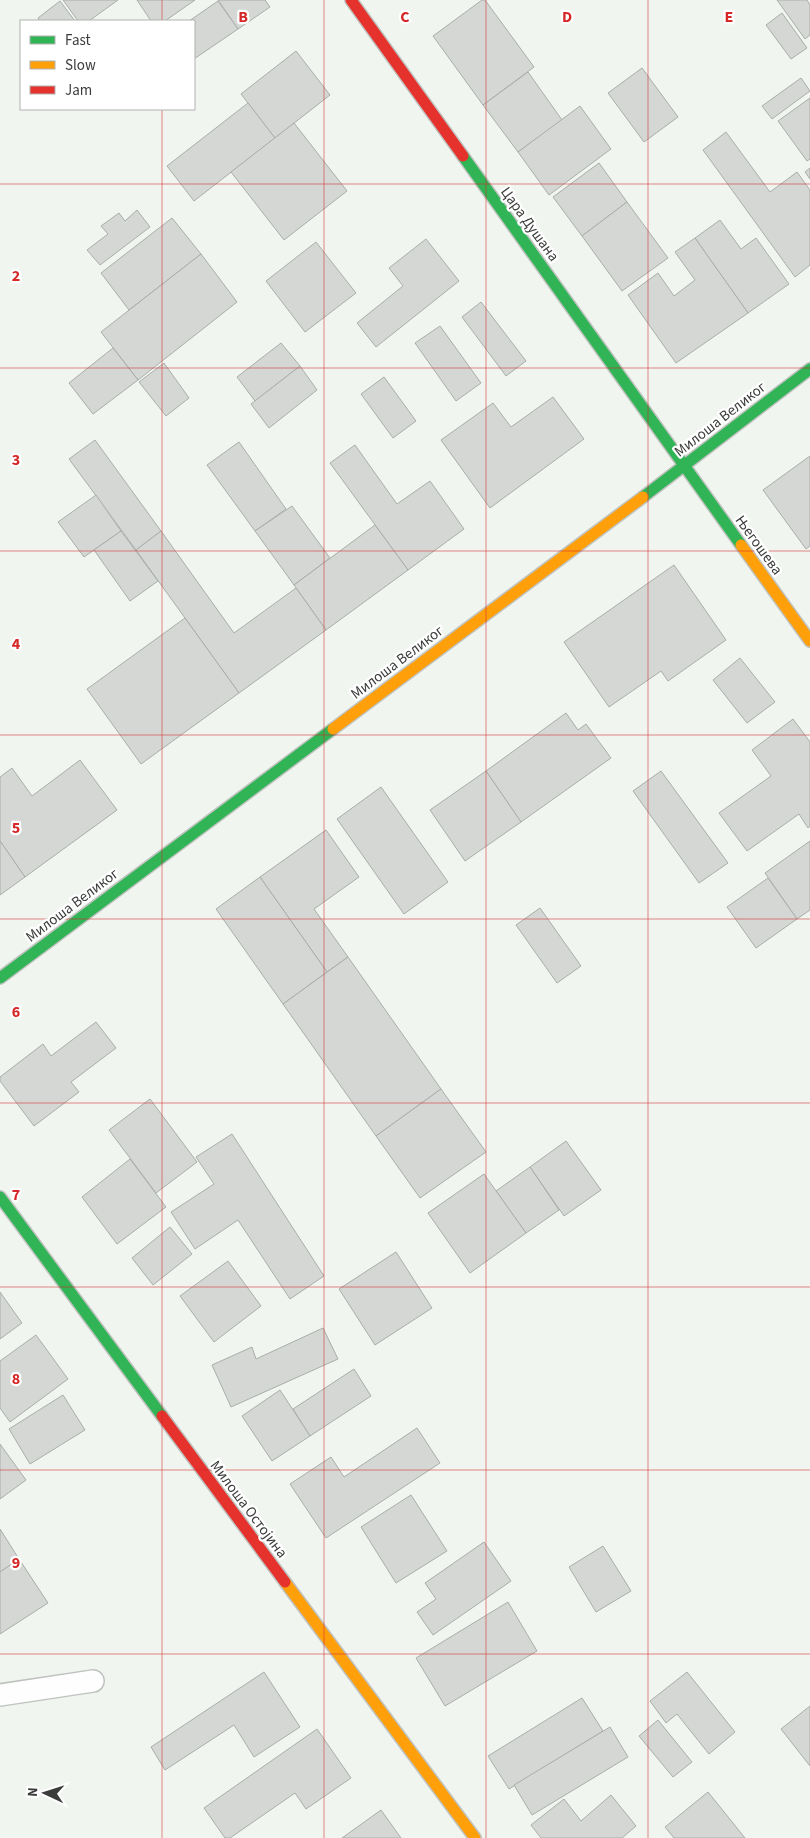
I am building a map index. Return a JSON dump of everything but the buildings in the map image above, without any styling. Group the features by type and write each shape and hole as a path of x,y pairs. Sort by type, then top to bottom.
{"street":[{"name":"Цара Душана","path":"351,0 684,466"},
{"name":"Милоша Великог","path":"0,978 684,466 810,369"},
{"name":"Његошева","path":"684,466 810,641"},
{"name":"Милоша Остојина","path":"0,1197 475,1838"}],"lane":[{"path":"0,1695 93,1681"}],"traffic: fast":[{"path":"463,156 741,545"},
{"path":"643,497 810,369"},
{"path":"0,978 333,729"},
{"path":"0,1197 162,1416"}],"traffic: slow":[{"path":"333,729 643,497"},
{"path":"741,545 810,641"},
{"path":"285,1582 475,1838"}],"traffic: jam":[{"path":"351,0 463,156"},
{"path":"162,1416 285,1582"}]}
